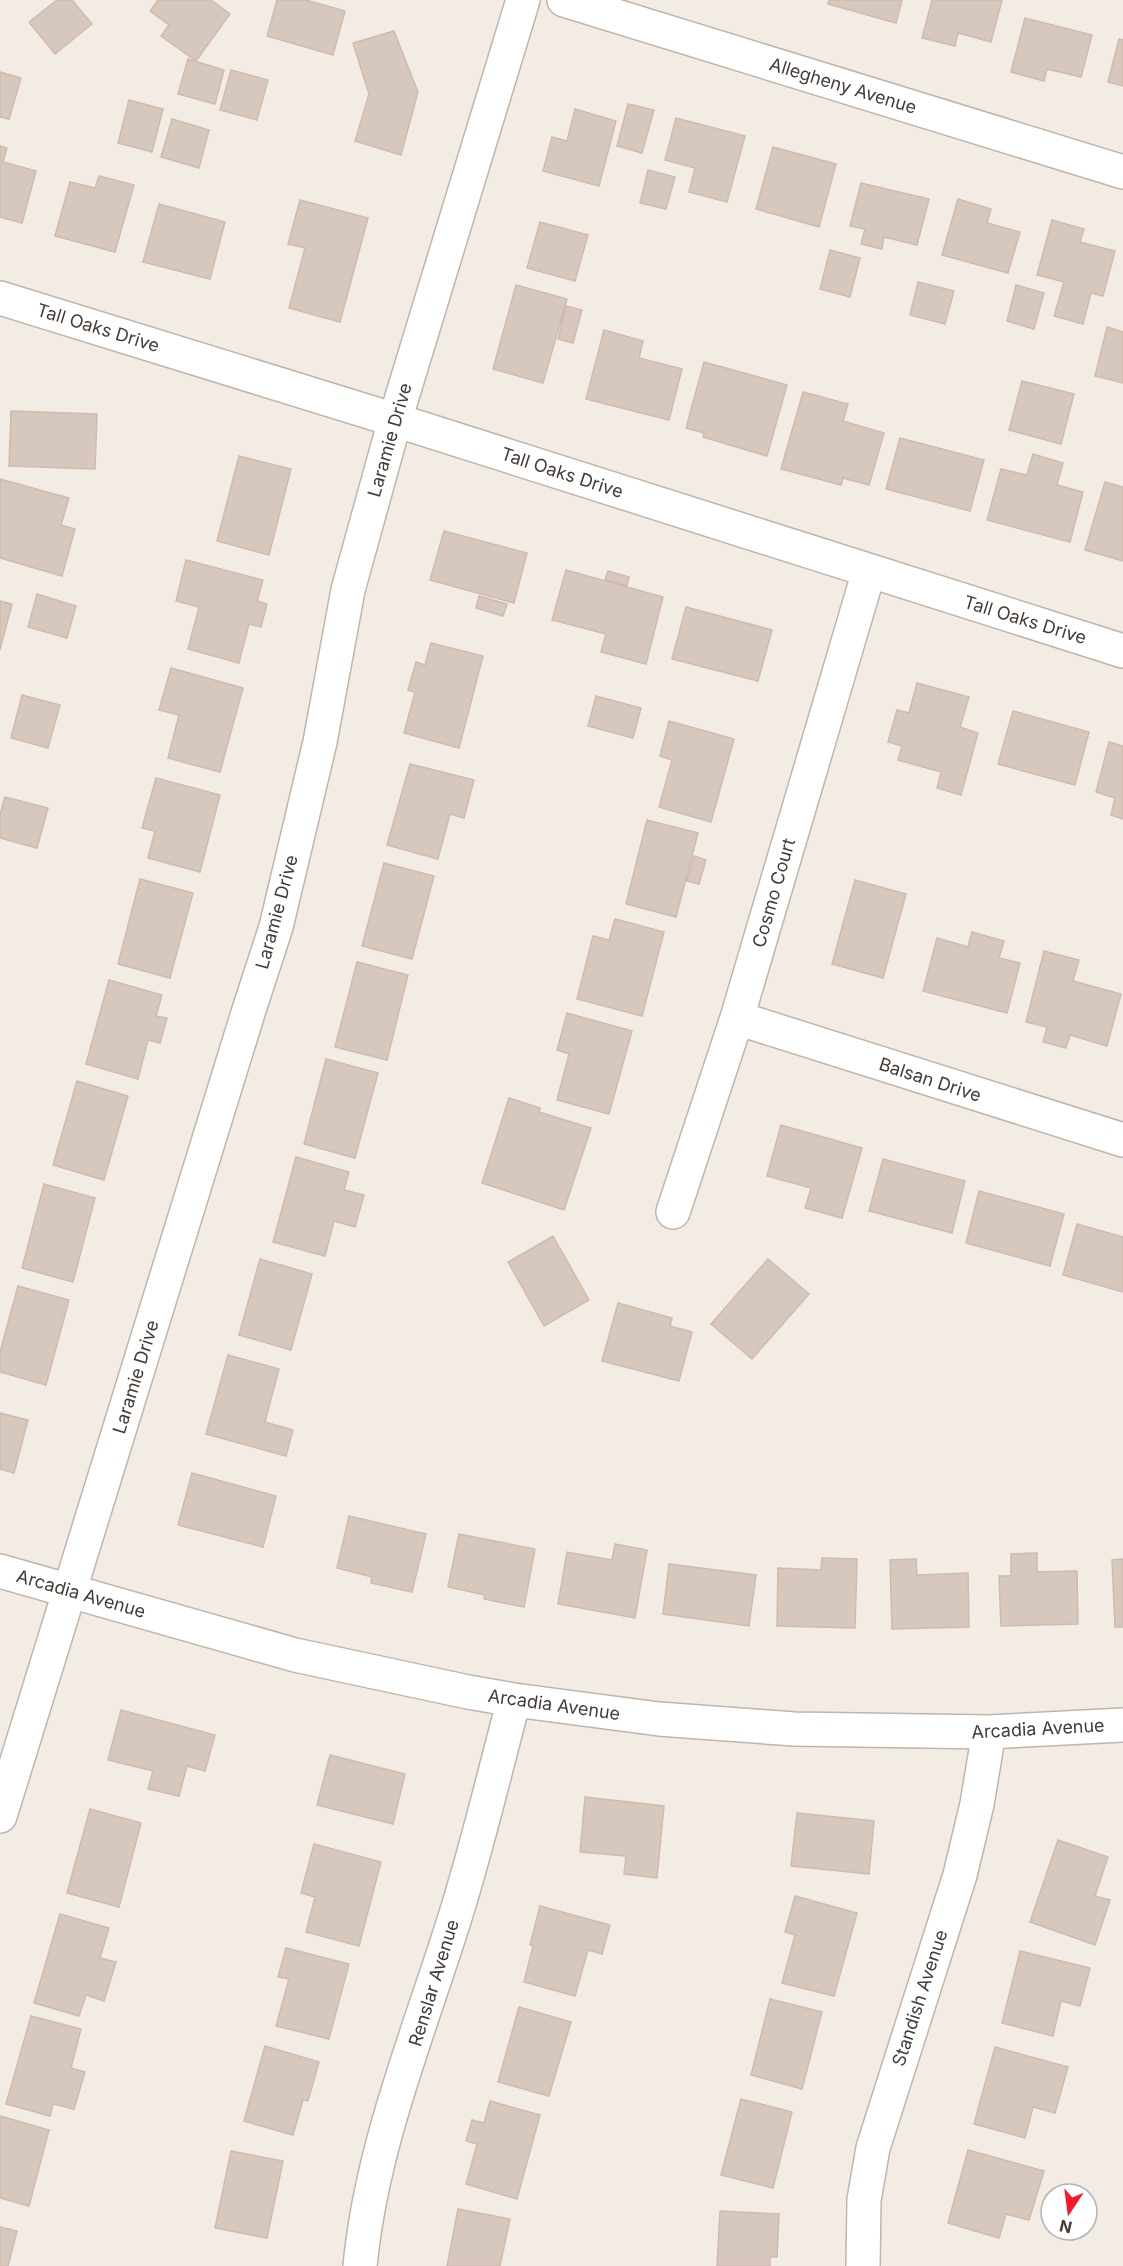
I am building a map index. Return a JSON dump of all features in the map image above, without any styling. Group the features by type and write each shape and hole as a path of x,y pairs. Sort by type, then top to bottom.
{"street":[{"name":"Laramie Drive","path":"0,1816 276,927 320,742 348,590 395,420 523,0"},
{"name":"Allegheny Avenue","path":"564,0 1123,172"},
{"name":"Tall Oaks Drive","path":"0,298 395,420 1123,651"},
{"name":"Cosmo Court","path":"673,1212 737,1018 869,571"},
{"name":"Balsan Drive","path":"737,1018 1123,1140"},
{"name":"Arcadia Avenue","path":"0,1571 295,1655 514,1700 659,1719 794,1729 988,1732 1123,1725"},
{"name":"Renslar Avenue","path":"360,2266 364,2223 377,2161 452,1928 514,1700"},
{"name":"Standish Avenue","path":"863,2266 864,2200 873,2148 960,1875 977,1804 988,1732"}],"building":[{"path":"57,0 72,0 92,24 55,54 29,22"},
{"path":"158,0 211,0 230,14 196,61 161,36 169,25 150,11"},
{"path":"277,0 306,0 345,11 333,55 267,36"},
{"path":"829,0 902,0 896,23 828,4"},
{"path":"932,0 1002,0 991,42 958,33 955,46 922,38"},
{"path":"1025,18 1092,35 1081,77 1047,69 1044,81 1011,72"},
{"path":"394,31 418,92 401,155 355,141 369,94 353,43"},
{"path":"1119,39 1123,40 1123,86 1108,82"},
{"path":"188,59 224,70 215,104 178,94"},
{"path":"231,70 268,80 257,120 220,110"},
{"path":"0,72 21,78 9,119 0,117"},
{"path":"129,100 163,109 152,152 118,143"},
{"path":"628,104 654,110 642,153 617,146"},
{"path":"575,109 616,121 599,186 543,171 552,137 567,141"},
{"path":"676,118 745,136 727,202 689,192 695,168 665,160"},
{"path":"172,119 209,130 199,168 161,157"},
{"path":"0,146 7,148 3,162 36,171 22,223 0,217"},
{"path":"773,147 836,164 819,227 756,209"},
{"path":"648,170 675,177 666,209 640,203"},
{"path":"99,176 134,185 115,252 55,236 70,182 95,188"},
{"path":"861,183 929,199 917,245 884,237 882,249 861,244 865,229 850,226"},
{"path":"958,199 991,209 987,223 1020,232 1008,273 942,255"},
{"path":"300,200 368,218 340,322 289,308 305,248 288,244"},
{"path":"159,204 225,222 210,279 143,262"},
{"path":"1052,220 1084,229 1080,242 1115,251 1103,296 1091,293 1083,324 1054,316 1064,282 1037,275"},
{"path":"540,222 588,235 575,281 527,268"},
{"path":"830,250 860,258 850,297 820,289"},
{"path":"918,282 954,291 945,324 910,315"},
{"path":"516,285 567,299 543,383 493,369"},
{"path":"1016,285 1044,293 1034,329 1007,321"},
{"path":"566,306 582,310 573,343 558,339"},
{"path":"1107,327 1123,332 1123,383 1095,376"},
{"path":"604,330 643,341 639,358 682,369 669,420 586,399"},
{"path":"704,362 787,385 767,456 703,437 704,433 686,428"},
{"path":"1022,381 1074,394 1061,444 1009,430"},
{"path":"803,392 848,404 843,421 884,433 869,485 843,478 841,485 781,469"},
{"path":"11,411 97,414 95,469 9,466"},
{"path":"900,438 984,460 970,511 886,489"},
{"path":"1033,454 1063,463 1057,485 1083,492 1070,542 987,520 1001,469 1027,475"},
{"path":"239,456 291,469 269,555 217,541"},
{"path":"0,479 69,498 61,525 75,529 62,576 0,558"},
{"path":"1105,482 1123,487 1123,561 1085,550"},
{"path":"444,531 527,553 514,603 430,580"},
{"path":"186,560 263,580 257,601 267,604 261,627 249,624 239,663 188,649 199,607 176,601"},
{"path":"566,570 663,597 646,664 601,652 606,634 552,620"},
{"path":"608,571 629,577 627,586 605,580"},
{"path":"37,594 76,606 67,638 28,627"},
{"path":"479,596 507,604 503,616 476,608"},
{"path":"0,601 12,604 0,650"},
{"path":"686,607 772,630 758,681 672,659"},
{"path":"431,643 483,656 459,748 404,733 415,692 408,690 416,662 425,665"},
{"path":"171,668 243,688 220,772 168,758 179,715 159,710"},
{"path":"917,683 969,697 960,727 978,733 961,795 937,788 941,772 898,760 902,746 888,742 897,710 909,713"},
{"path":"22,695 60,705 48,748 11,738"},
{"path":"596,696 641,708 633,738 588,726"},
{"path":"1013,711 1089,732 1075,785 998,764"},
{"path":"669,721 734,739 711,822 659,807 672,760 660,756"},
{"path":"1109,742 1123,746 1123,819 1111,815 1115,798 1096,792"},
{"path":"410,764 474,780 464,818 450,814 438,859 387,845"},
{"path":"156,778 220,795 200,872 148,858 155,831 142,828"},
{"path":"5,797 48,808 37,848 0,838 0,814"},
{"path":"647,820 698,833 676,917 626,904"},
{"path":"694,856 706,860 699,884 687,881"},
{"path":"384,863 434,876 412,959 362,946"},
{"path":"140,879 193,893 170,978 118,964"},
{"path":"855,880 906,894 883,978 832,964"},
{"path":"615,919 664,932 642,1016 577,999 593,936 609,940"},
{"path":"972,932 1004,941 999,958 1020,963 1007,1013 923,991 937,938 968,947"},
{"path":"1044,951 1079,960 1073,981 1121,994 1107,1046 1070,1035 1066,1048 1043,1042 1047,1027 1026,1022"},
{"path":"357,962 408,975 387,1060 335,1047"},
{"path":"109,980 162,995 156,1016 167,1018 160,1043 148,1040 138,1079 86,1064"},
{"path":"567,1013 632,1031 609,1114 557,1100 569,1054 557,1050"},
{"path":"326,1059 378,1073 355,1158 304,1144"},
{"path":"77,1081 128,1096 104,1180 53,1165"},
{"path":"509,1098 540,1108 539,1112 591,1128 564,1210 482,1183"},
{"path":"781,1125 862,1148 842,1218 805,1208 811,1188 767,1176"},
{"path":"296,1157 349,1172 344,1190 364,1195 355,1227 334,1221 325,1256 273,1242"},
{"path":"883,1159 965,1181 952,1233 869,1211"},
{"path":"44,1184 95,1198 73,1282 22,1268"},
{"path":"979,1191 1064,1214 1050,1266 966,1243"},
{"path":"1077,1224 1123,1237 1123,1292 1063,1275"},
{"path":"553,1236 589,1300 544,1326 508,1262"},
{"path":"260,1259 312,1274 291,1350 239,1335"},
{"path":"768,1259 809,1294 752,1359 711,1324"},
{"path":"18,1286 69,1300 46,1385 0,1372 0,1352"},
{"path":"618,1303 672,1318 670,1326 692,1332 679,1381 602,1361"},
{"path":"228,1355 279,1369 265,1422 293,1430 286,1456 206,1434"},
{"path":"0,1413 28,1420 14,1473 0,1469"},
{"path":"192,1473 276,1496 263,1547 178,1525"},
{"path":"349,1516 426,1534 412,1592 371,1583 372,1577 337,1568"},
{"path":"459,1534 535,1549 524,1607 484,1599 485,1595 448,1587"},
{"path":"615,1544 647,1550 635,1618 558,1604 567,1552 612,1560"},
{"path":"1037,1553 1037,1572 1077,1571 1078,1624 1001,1626 999,1576 1011,1576 1011,1554"},
{"path":"822,1558 857,1559 855,1628 777,1626 778,1568 821,1570"},
{"path":"916,1559 917,1575 968,1573 969,1627 892,1629 890,1560"},
{"path":"1123,1559 1123,1627 1115,1627 1112,1560"},
{"path":"669,1564 756,1575 749,1626 663,1614"},
{"path":"121,1710 215,1735 205,1771 187,1766 179,1796 148,1789 153,1771 108,1760"},
{"path":"330,1755 405,1774 393,1824 317,1805"},
{"path":"585,1797 664,1806 657,1878 624,1874 626,1856 580,1852"},
{"path":"90,1809 141,1823 119,1907 67,1893"},
{"path":"797,1813 874,1821 869,1874 791,1866"},
{"path":"1058,1840 1108,1857 1095,1896 1110,1900 1095,1945 1030,1922"},
{"path":"314,1844 381,1862 359,1946 306,1932 315,1897 301,1893"},
{"path":"795,1896 857,1913 834,1996 782,1983 795,1935 785,1932"},
{"path":"540,1906 610,1925 602,1954 588,1950 575,1996 524,1982"},
{"path":"60,1914 109,1928 100,1958 116,1962 104,2001 86,1995 79,2016 34,2003"},
{"path":"286,1948 349,1964 329,2039 276,2026 289,1979 278,1977"},
{"path":"1020,1951 1090,1968 1080,2006 1061,2001 1053,2036 1002,2023"},
{"path":"770,1999 822,2012 802,2089 751,2075"},
{"path":"519,2007 571,2022 549,2096 498,2082"},
{"path":"31,2016 81,2029 71,2068 85,2072 74,2109 53,2104 50,2116 6,2104"},
{"path":"265,2046 319,2062 308,2101 303,2100 293,2135 244,2121"},
{"path":"995,2047 1068,2067 1055,2113 1033,2107 1025,2138 974,2124"},
{"path":"741,2099 792,2112 773,2188 721,2175"},
{"path":"490,2101 540,2115 517,2199 466,2184 477,2144 466,2141 472,2120 484,2123"},
{"path":"0,2116 49,2130 29,2206 0,2198"},
{"path":"968,2150 1044,2171 1029,2220 1006,2214 999,2238 948,2223"},
{"path":"231,2151 283,2161 267,2238 215,2228"},
{"path":"458,2209 510,2219 500,2266 447,2266"},
{"path":"720,2211 779,2214 777,2257 770,2257 770,2266 717,2266"},
{"path":"0,2227 17,2231 8,2266 0,2266"}]}
